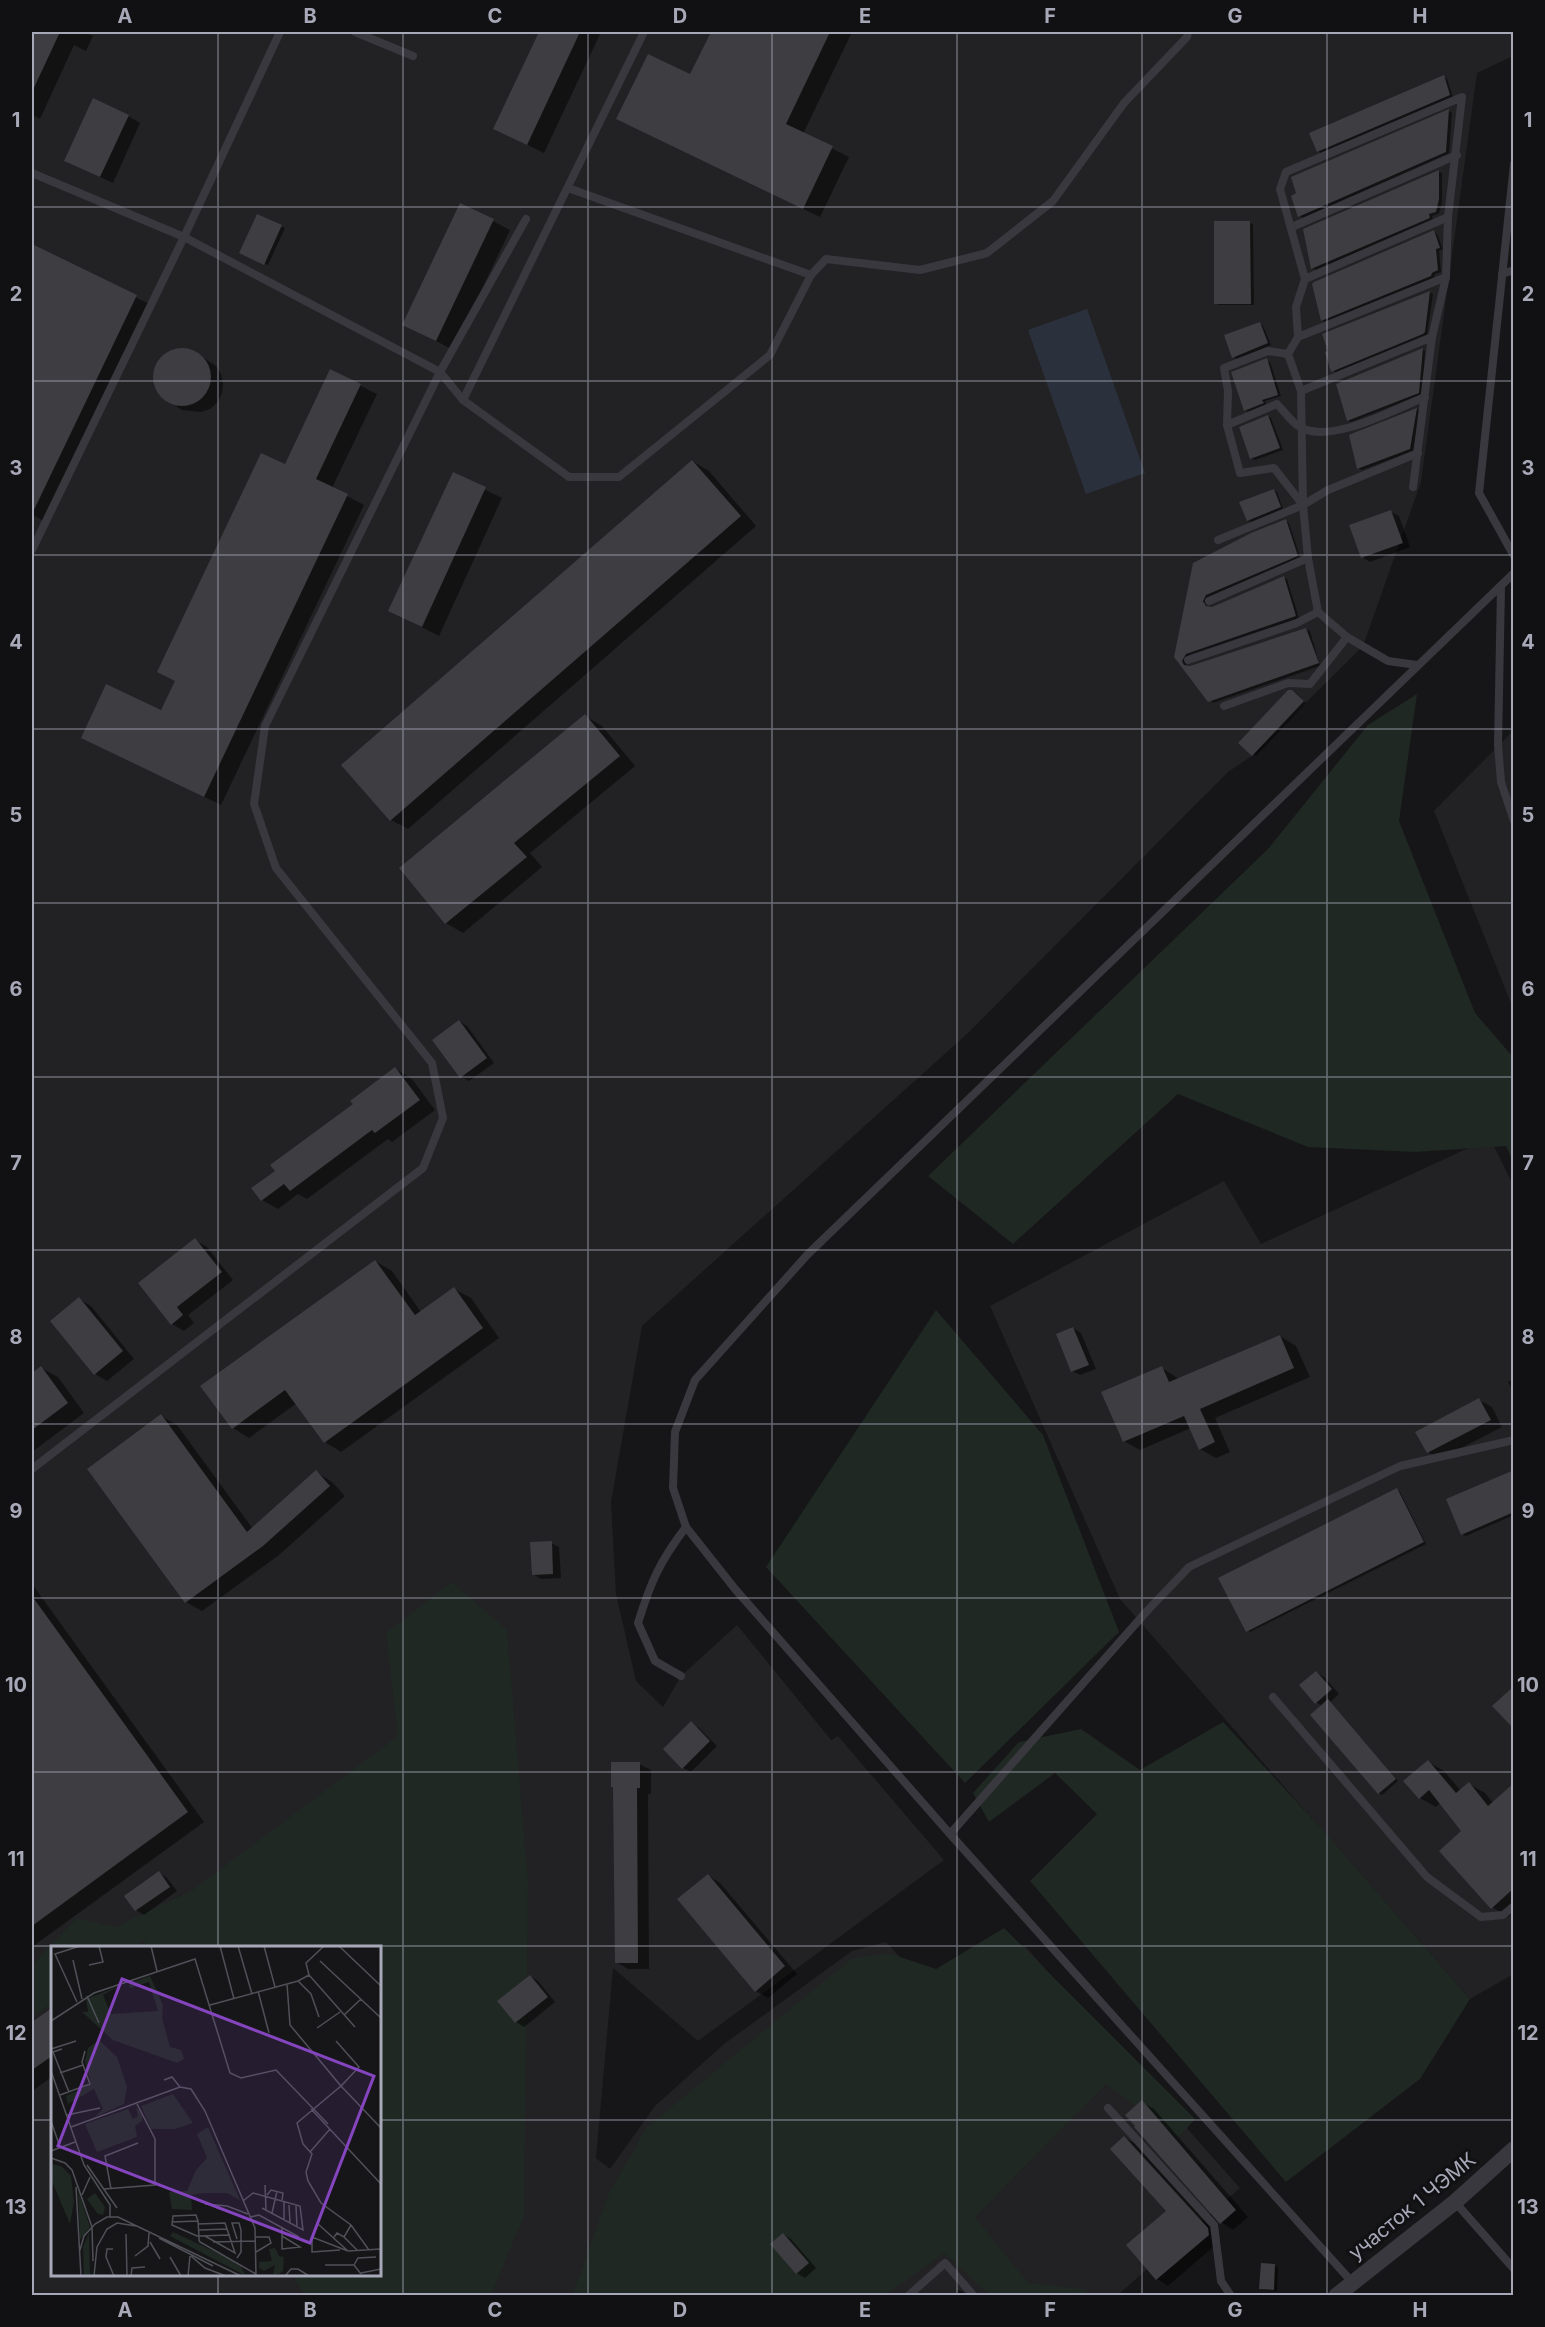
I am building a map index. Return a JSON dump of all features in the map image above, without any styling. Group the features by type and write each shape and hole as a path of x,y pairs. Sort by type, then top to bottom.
{"street":[{"name":"участок 1 ЧЭМК","path":"1336,2295 1455,2202 1514,2149"}],"lane":[{"path":"32,550 184,237 280,32"},
{"path":"355,32 413,56"},
{"path":"463,400 644,32"},
{"path":"32,173 184,237 440,372 463,400 569,477 619,477 770,355 811,275 826,259 920,270 987,253 1053,201 1124,103 1187,37 1188,32"},
{"path":"1413,488 1432,337 1446,277 1448,217 1462,97 1286,172 1280,189 1305,279 1296,307 1298,337 1288,354 1301,391 1303,505 1308,558 1318,612 1347,637 1389,661 1417,665"},
{"path":"1292,227 1457,155"},
{"path":"1514,164 1479,493 1514,556"},
{"path":"568,188 811,275"},
{"path":"1305,279 1448,217"},
{"path":"32,1469 423,1168 443,1118 432,1063 276,868 254,804 265,726 440,372 526,219"},
{"path":"1502,274 1514,270"},
{"path":"1298,337 1446,277"},
{"path":"1301,391 1432,337"},
{"path":"1288,354 1268,351 1224,368 1228,391 1227,425 1240,473 1274,468 1303,505"},
{"path":"1227,425 1277,404 1300,428 1324,433 1348,429 1425,397"},
{"path":"1218,540 1303,505 1328,490 1418,453"},
{"path":"1209,601 1308,558"},
{"path":"1352,2282 950,1834 735,1589 686,1527 673,1488 675,1432 695,1380 808,1254 1514,573"},
{"path":"1501,587 1498,745 1501,782 1514,821"},
{"path":"1188,660 1297,623 1318,612"},
{"path":"1224,706 1288,683 1310,684 1347,637"},
{"path":"950,1834 1147,1611 1189,1567 1400,1466 1514,1440"},
{"path":"681,1676 655,1661 638,1623 650,1585 664,1555 686,1527"},
{"path":"1273,1697 1427,1877 1481,1917 1503,1915 1514,1906"},
{"path":"1108,2108 1214,2225 1221,2281 1231,2295"},
{"path":"1455,2202 1514,2269"},
{"path":"908,2295 945,2263 974,2295"}],"shaded area":[{"path":"32,32 1513,32 1513,56 1477,73 1421,482 1363,646 1252,756 1228,772 968,1033 642,1326 611,1502 616,1594 636,1681 663,1707 681,1676 737,1625 831,1740 838,1736 944,1860 698,2041 613,1968 596,2158 610,2169 655,2106 724,2044 852,1951 886,1942 937,1996 1025,1946 1240,2188 1120,2293 1121,2295 32,2296"},
{"path":"1087,309 1145,473 1086,494 1028,330"},
{"path":"1417,694 1399,821 1475,1013 1513,1057 1513,1162 1506,1146 1415,1152 1308,1147 1178,1094 1013,1244 928,1176 1268,849 1368,725"},
{"path":"1513,731 1513,1008 1434,811"},
{"path":"1490,1138 1514,1187 1513,1979 1510,1976 1470,1999 1120,1599 990,1306 1224,1181 1261,1244"},
{"path":"936,1310 1043,1435 1119,1632 965,1783 766,1567"},
{"path":"452,1582 507,1630 528,1883 524,2216 491,2295 305,2295 294,2276 381,2276 381,1946 146,1946 144,1940 135,1946 51,1946 51,2004 32,2017 32,1965 77,1918 115,1927 193,1890 398,1736 386,1633"},
{"path":"1223,1722 1321,1828 1470,1999 1420,2079 1286,2182 1030,1881 1097,1814 1055,1773 989,1822 973,1793 1019,1742 1081,1729 1140,1770"},
{"path":"1004,1928 1195,2119 1178,2138 1106,2084 975,2217 1028,2283 1085,2289 1091,2295 990,2295 944,2253 885,2295 572,2296 609,2193 647,2127 851,1959 888,1953 936,1969"}],"building":[{"path":"32,32 60,32 32,92"},
{"path":"539,32 580,32 527,145 493,129"},
{"path":"711,32 830,32 786,124 833,146 803,209 616,119 648,54 690,74"},
{"path":"1444,75 1450,95 1317,152 1309,133"},
{"path":"93,98 129,115 100,177 64,161"},
{"path":"1449,109 1446,152 1298,217 1291,196 1296,193 1291,177"},
{"path":"1439,170 1439,199 1436,212 1429,214 1430,218 1311,269 1303,229"},
{"path":"460,203 494,219 436,341 402,325"},
{"path":"257,214 282,225 264,265 239,253"},
{"path":"1214,221 1250,221 1251,304 1214,304"},
{"path":"1434,230 1440,248 1436,249 1438,270 1431,276 1321,321 1312,284 1314,282"},
{"path":"32,244 137,295 32,514"},
{"path":"1430,291 1423,334 1331,372 1325,352 1328,351 1322,334"},
{"path":"1260,322 1268,343 1232,358 1224,335"},
{"path":"176,348 188,348 203,356 211,371 211,383 203,398 188,406 176,406 161,398 153,383 153,371 161,356"},
{"path":"1423,348 1419,393 1347,421 1336,384"},
{"path":"1267,358 1278,395 1262,400 1264,403 1244,411 1231,372"},
{"path":"330,369 361,384 316,479 348,494 204,797 81,738 106,684 161,710 175,681 157,672 261,453 285,464"},
{"path":"1417,408 1410,449 1357,469 1349,435"},
{"path":"1268,415 1280,448 1250,459 1239,427"},
{"path":"692,460 741,516 390,821 341,765"},
{"path":"453,472 486,487 422,627 388,611"},
{"path":"1274,489 1281,507 1247,521 1239,502"},
{"path":"1391,510 1403,543 1361,558 1349,525"},
{"path":"1286,519 1298,556 1206,595 1203,601 1206,606 1212,607 1284,576 1296,616 1186,654 1182,661 1184,665 1190,666 1306,628 1319,663 1208,702 1174,657 1193,563 1251,533"},
{"path":"1288,690 1292,690 1304,701 1252,756 1238,743"},
{"path":"585,714 620,756 514,843 527,857 445,924 399,868"},
{"path":"459,1020 487,1058 460,1078 432,1040"},
{"path":"395,1067 420,1100 375,1133 372,1130 290,1191 284,1184 261,1201 251,1188 275,1171 270,1165 353,1104 350,1101"},
{"path":"195,1238 222,1272 177,1307 183,1315 171,1325 138,1283"},
{"path":"375,1260 415,1315 454,1287 483,1328 324,1443 285,1390 232,1429 200,1386"},
{"path":"79,1297 123,1351 94,1375 50,1321"},
{"path":"1073,1327 1089,1365 1071,1372 1056,1334"},
{"path":"1280,1335 1294,1368 1200,1409 1215,1442 1199,1450 1184,1416 1123,1442 1101,1392 1162,1366 1169,1382"},
{"path":"41,1366 68,1403 32,1430 32,1373"},
{"path":"1479,1398 1491,1420 1427,1453 1415,1432"},
{"path":"161,1414 247,1532 316,1470 330,1486 263,1546 185,1603 87,1469"},
{"path":"1514,1470 1514,1512 1461,1535 1446,1499"},
{"path":"1397,1488 1424,1542 1246,1632 1218,1578"},
{"path":"552,1541 553,1574 532,1575 530,1542"},
{"path":"32,1596 188,1812 32,1926"},
{"path":"1316,1671 1332,1689 1315,1704 1299,1685"},
{"path":"1514,1686 1514,1729 1492,1706"},
{"path":"1328,1699 1396,1779 1378,1794 1310,1715"},
{"path":"691,1721 710,1741 682,1769 663,1749"},
{"path":"1428,1760 1456,1793 1469,1782 1488,1806 1514,1783 1514,1888 1491,1909 1439,1851 1461,1831 1429,1790 1419,1799 1403,1781"},
{"path":"611,1762 640,1762 640,1788 637,1788 638,1963 615,1963"},
{"path":"159,1871 170,1887 135,1911 124,1896"},
{"path":"708,1874 785,1966 755,1992 677,1899"},
{"path":"530,1975 548,1997 515,2023 497,2001"},
{"path":"51,2009 51,2057 32,2070 32,2022"},
{"path":"1142,2100 1236,2210 1220,2224 1125,2115"},
{"path":"1124,2136 1208,2228 1209,2235 1156,2280 1126,2245 1166,2211 1110,2149"},
{"path":"783,2233 809,2263 796,2274 770,2244"},
{"path":"1261,2263 1275,2264 1274,2290 1259,2289"}]}
